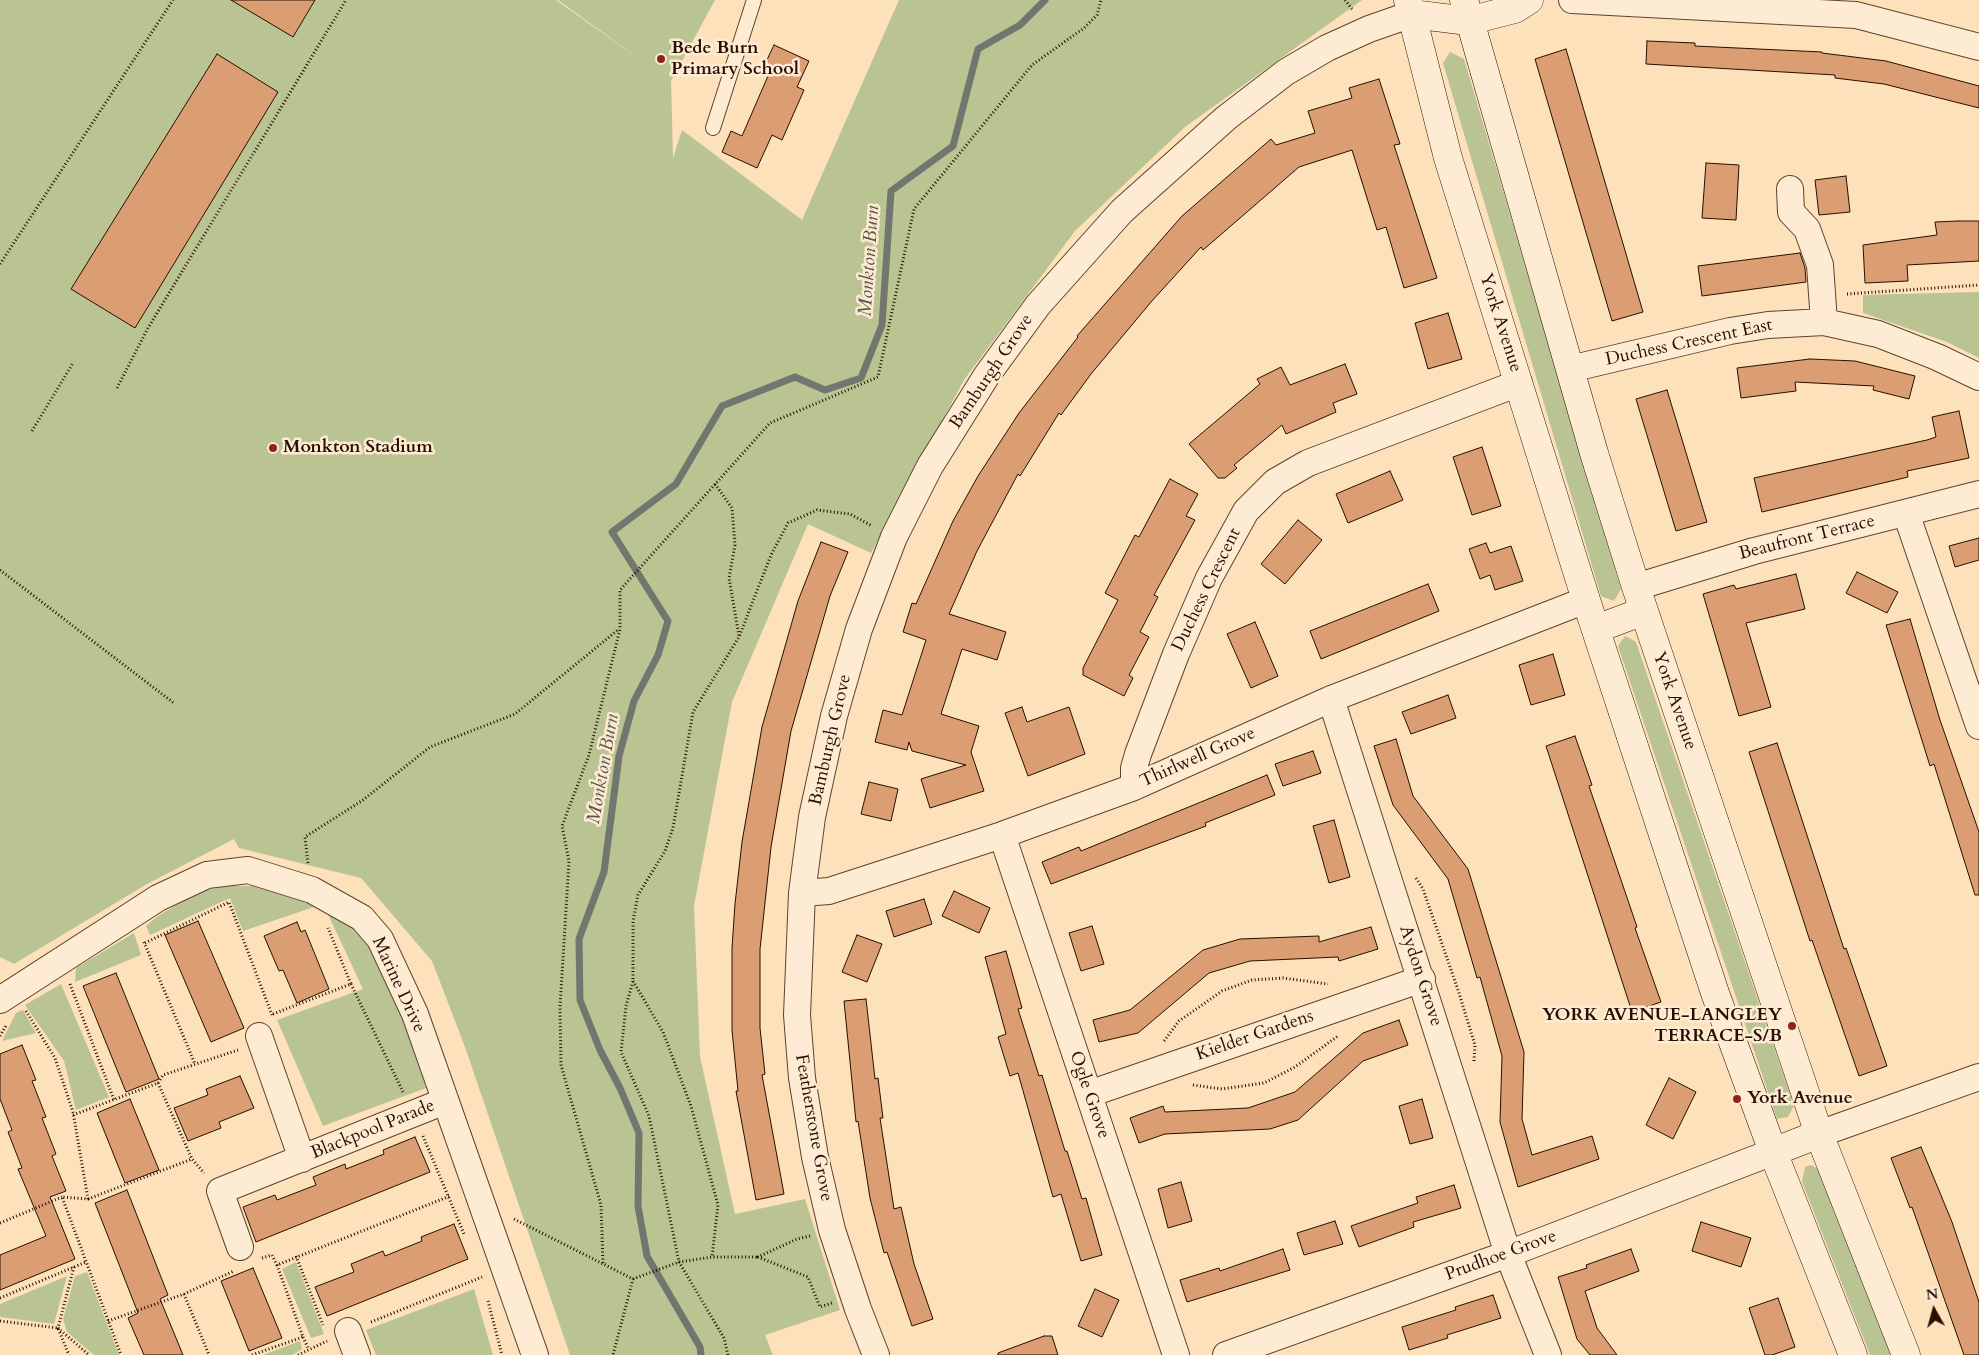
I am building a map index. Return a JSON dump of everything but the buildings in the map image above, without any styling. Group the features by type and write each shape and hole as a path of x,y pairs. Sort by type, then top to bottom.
{"main road":[{"path":"1410,7 1506,12 1529,0"},
{"name":"York Avenue","path":"1410,7 1448,158 1586,600 1715,993 1773,1152 1852,1355"},
{"name":"York Avenue","path":"1466,10 1570,369 1640,599 1820,1134 1906,1355"},
{"path":"1596,629 1640,599"},
{"path":"1773,1152 1820,1134"}],"street":[{"path":"1572,0 1680,3 1856,15 1979,47"},
{"name":"Bamburgh Grove","path":"802,893 812,817 834,716 858,629 894,537 930,466 987,375 1038,305 1122,211 1226,118 1286,72 1327,48 1369,29 1410,7"},
{"path":"1790,189 1791,212 1807,229 1820,265 1824,322"},
{"name":"Duchess Crescent East","path":"1570,369 1740,330 1768,325 1824,322 1878,334 1937,357 1979,378"},
{"name":"Duchess Crescent","path":"1134,787 1136,761 1176,654 1209,578 1246,511 1275,482 1308,464 1519,383"},
{"name":"Beaufront Terrace","path":"1640,599 1754,551 1979,494"},
{"path":"1906,513 1979,726"},
{"name":"Thirlwell Grove","path":"802,893 829,891 1002,835 1134,787 1331,699 1586,600"},
{"name":"Aydon Grove","path":"1331,699 1422,979 1508,1254 1548,1355"},
{"name":"Ogle Grove","path":"1002,835 1176,1355"},
{"name":"Marine Drive","path":"7,996 158,898 207,875 248,870 312,890 362,918 380,939 415,1014 478,1194 492,1273 535,1355"},
{"name":"Featherstone Grove","path":"802,893 797,1015 802,1078 815,1157 832,1230 876,1355"},
{"name":"Kielder Gardens","path":"1089,1094 1422,979"},
{"name":"Blackpool Parade","path":"260,1039 302,1159"},
{"path":"1820,1134 1979,1077"},
{"name":"Blackpool Parade","path":"220,1191 445,1101"},
{"name":"Prudhoe Grove","path":"1226,1355 1508,1254 1773,1152"},
{"path":"220,1191 244,1259"},
{"path":"338,1334 357,1355"}],"lane":[{"path":"713,128 754,0"}],"path":[{"path":"0,264 173,0"},
{"path":"117,388 148,328 346,0"},
{"path":"603,1263 601,1206 561,1065 560,1007 569,861 562,826 589,755 620,629 620,590 770,423 878,377 914,209 1032,65 1084,28 1097,15 1101,0"},
{"path":"1822,296 1979,285"},
{"path":"32,431 73,363"},
{"path":"715,484 732,508 735,544 728,578 739,637"},
{"path":"728,1355 724,1338 679,1262 650,1116 621,1052 626,1006 633,981 633,920 638,895 666,851 673,828 693,712 739,637 771,555 788,523 817,510 850,514 894,537"},
{"path":"0,570 175,704"},
{"path":"73,1115 158,1083 163,1075 260,1039 253,1022 351,984 312,890 305,837 363,800 430,747 516,714 620,629"},
{"path":"145,943 229,902 273,1014"},
{"path":"133,914 195,1064"},
{"path":"61,960 114,1100"},
{"path":"1163,1042 1179,1021 1222,992 1252,980 1283,978 1335,986"},
{"path":"633,981 663,1032 691,1106 718,1205 712,1257"},
{"path":"7,996 55,1058 73,1115 88,1199"},
{"path":"1192,1085 1222,1089 1264,1083 1295,1067 1345,1029"},
{"path":"158,1083 192,1160 220,1191"},
{"path":"0,1223 62,1197 88,1199 192,1160"},
{"path":"277,1265 296,1256 478,1194 633,1279 679,1262 712,1257 758,1257 808,1277 820,1307 854,1297"},
{"path":"62,1197 121,1355"},
{"path":"758,1257 797,1240 832,1230"},
{"path":"108,1321 184,1294 244,1259 272,1254 308,1348"},
{"path":"296,1256 338,1334"},
{"path":"0,1298 86,1262"},
{"path":"69,1355 58,1328 74,1267"},
{"path":"483,1286 492,1273"},
{"path":"298,1355 308,1348 330,1340 338,1334 492,1273"},
{"path":"613,1355 633,1279"},
{"path":"184,1294 209,1355"},
{"path":"486,1295 502,1355"},
{"path":"0,1321 58,1328 89,1355"},
{"path":"252,1355 303,1337"}],"green space":[{"path":"0,0 556,0 645,63 558,0 715,0 671,81 673,158 682,130 802,220 899,0 1362,0 1185,127 1075,231 964,380 871,553 808,524 732,702 694,906 700,1057 735,1214 805,1199 840,1310 765,1335 773,1355 570,1355 465,1047 432,961 361,878 239,848 234,839 147,884 14,964 0,957"},
{"path":"1450,52 1464,59 1621,589 1614,601 1601,596 1443,63"},
{"path":"1979,292 1979,358 1947,342 1863,313 1863,295"},
{"path":"1625,636 1636,642 1794,1106 1788,1117 1777,1119 1618,646"},
{"path":"224,886 254,886 284,892 314,907 243,931 230,898 150,935 146,926 158,916 198,892"},
{"path":"325,908 362,930 392,986 426,1088 323,1126 277,1020 363,989"},
{"path":"134,933 141,955 75,982 76,968"},
{"path":"61,984 109,1097 76,1110 64,1061 25,1005"},
{"path":"23,1010 36,1033 2,1041 16,1013"},
{"path":"1811,1165 1822,1171 1893,1355 1870,1355 1802,1182 1805,1167"},
{"path":"296,1262 324,1334 311,1338 282,1269"},
{"path":"87,1272 119,1355 94,1355 67,1332 63,1319 75,1276"},
{"path":"67,1276 54,1324 0,1317 0,1304"},
{"path":"474,1289 493,1355 376,1355 366,1330"},
{"path":"300,1341 302,1349 292,1355 263,1355"}],"waterway":[{"name":"Monkton Burn","path":"701,1355 700,1347 647,1256 638,1206 639,1133 620,1088 600,1050 580,1000 579,939 604,872 619,756 634,701 658,655 668,621 612,532 676,484 722,406 795,377 825,390 861,378 882,325 891,191 953,146 978,49 1020,25 1045,0"}],"place":[{"name":"Bede Burn Primary School","path":"661,59"},
{"name":"Monkton Stadium","path":"273,448"},
{"name":"YORK AVENUE-LANGLEY TERRACE-S/B","path":"1792,1026"},
{"name":"York Avenue","path":"1737,1099"}]}
